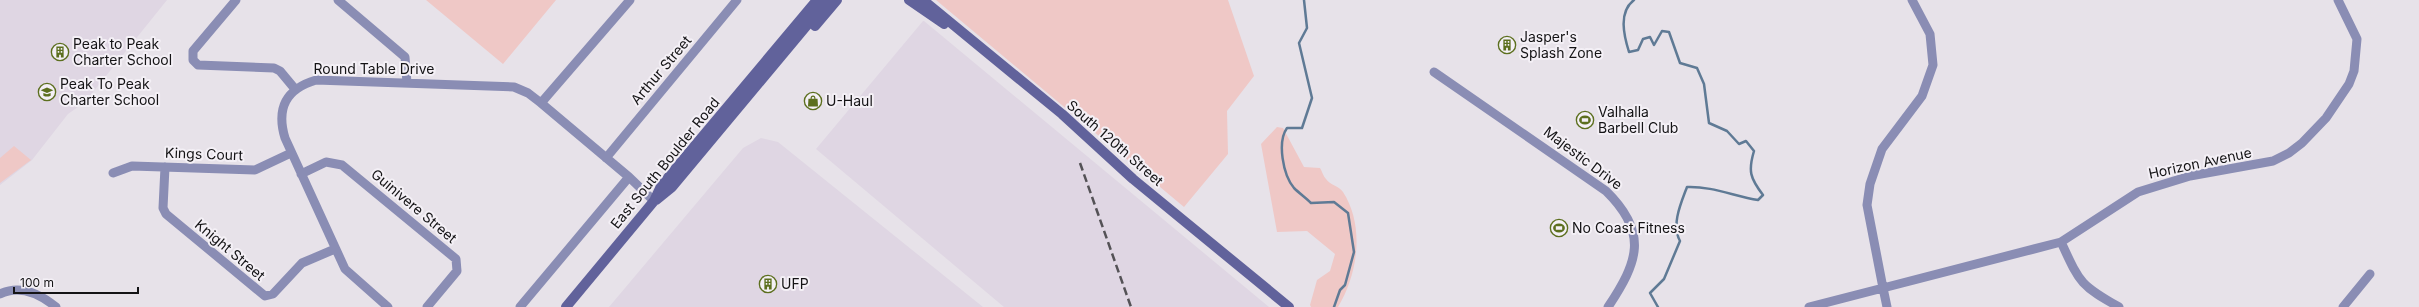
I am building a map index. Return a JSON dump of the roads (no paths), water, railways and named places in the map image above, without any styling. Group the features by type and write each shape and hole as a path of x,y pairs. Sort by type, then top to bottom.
{"main road":[{"name":"East South Boulder Road","path":"566,307 654,202 661,186 817,0"},
{"path":"654,202 672,187 828,0"},
{"path":"762,80 790,57 837,0"},
{"path":"909,0 983,48"},
{"name":"South 120th Street","path":"923,0 1062,114 1134,179 1289,307"}],"street":[{"path":"236,0 193,51 193,60 198,65 274,68 280,71 295,89 288,97 281,112 281,126 291,153 345,269 388,307"},
{"path":"338,0 405,57 407,83"},
{"path":"541,103 630,0"},
{"name":"Arthur Street","path":"606,158 737,0"},
{"path":"1887,307 1867,205 1870,184 1882,149 1922,96 1933,66 1930,34 1912,0"},
{"name":"Horizon Avenue","path":"1809,307 2061,242 2138,192 2190,176 2274,161 2302,144 2340,100 2354,71 2357,39 2338,0"},
{"name":"Majestic Drive","path":"1434,72 1606,191 1624,209 1633,234 1633,261 1620,288 1608,307"},
{"name":"Round Table Drive","path":"295,89 316,80 514,87 528,92 629,177 654,202"},
{"name":"Kings Court","path":"113,173 132,166 256,170 291,153"},
{"name":"Guinivere Street","path":"301,174 326,162 342,165 456,259 457,271 427,307"},
{"name":"Knight Street","path":"165,167 164,208 166,214 264,296 273,294 302,262 335,249"},
{"path":"520,307 629,177"},
{"path":"2061,242 2077,278 2089,290 2119,307"},
{"path":"2343,307 2370,274"},
{"path":"0,294 11,290 37,294 56,307"},
{"path":"372,307 379,299"}],"waterway":[{"path":"1304,0 1307,28 1299,43 1312,98 1302,128 1287,128 1282,141 1282,150 1284,167 1294,188 1311,203 1334,202 1348,213 1354,252 1345,285 1340,290 1334,307"},
{"path":"1634,0 1629,5 1624,18 1625,39 1629,52 1638,50 1643,39 1650,37 1654,45 1662,31 1669,32 1680,63 1697,68 1704,84 1709,123 1727,131 1739,144 1746,141 1754,151 1751,164 1751,174 1755,184 1763,195 1758,200 1705,188 1687,187 1678,214 1676,228 1680,241 1664,279 1650,293 1658,307"}],"railway":[{"path":"1080,163 1131,307"}],"place":[{"name":"Jasper's Splash Zone","path":"1507,45"},
{"name":"Peak to Peak Charter School","path":"60,52"},
{"name":"Peak To Peak Charter School","path":"47,92"},
{"name":"U-Haul","path":"813,101"},
{"name":"Valhalla Barbell Club","path":"1585,120"},
{"name":"No Coast Fitness","path":"1559,228"},
{"name":"UFP","path":"768,284"}]}
